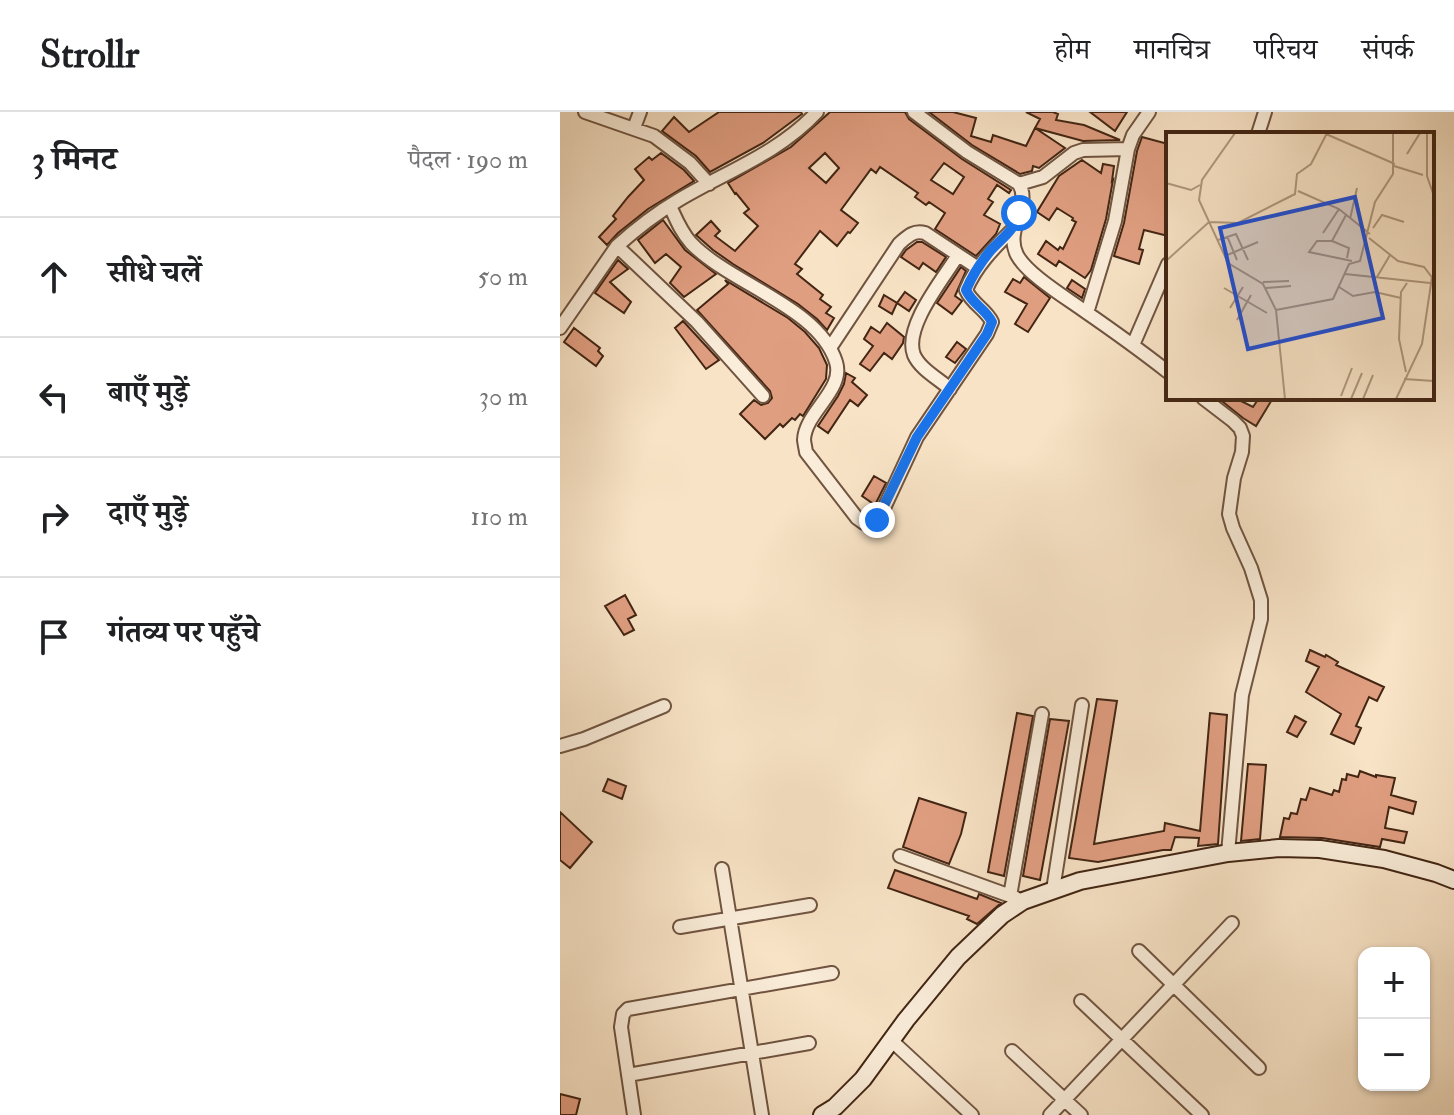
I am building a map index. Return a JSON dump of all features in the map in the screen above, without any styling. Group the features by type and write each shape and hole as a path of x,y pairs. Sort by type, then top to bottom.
{"street":[{"path":"585,112 603,115 654,136 690,163 709,184"},
{"path":"634,128 640,112"},
{"path":"560,328 617,246 670,206 782,143 817,112"},
{"path":"914,112 967,152 1019,184 1023,199 1013,241 1016,253 1024,264 1166,370"},
{"path":"1087,313 1115,221 1128,149 1133,135 1149,112"},
{"path":"1259,132 1265,112"},
{"path":"1019,184 1043,177 1074,153 1083,150 1128,149"},
{"path":"670,206 691,242 725,271 803,319 830,348 838,372 836,381 806,430 806,452 857,518 872,525 917,437 987,334 992,322 966,290 989,252 1015,227"},
{"path":"830,348 899,244 909,235 918,231 925,233 978,268"},
{"path":"617,246 697,322 763,396"},
{"path":"950,389 923,367 914,356 912,345 919,317 958,255"},
{"path":"1133,345 1166,269"},
{"path":"1206,400 1233,421 1243,436 1229,514 1261,600 1261,619 1242,695 1228,853"},
{"path":"1053,890 1082,705"},
{"path":"560,746 664,706"},
{"path":"822,1115 835,1107 863,1079 958,957 1016,898 1042,714"},
{"path":"900,856 1016,898 1080,881 1228,853 1279,848 1320,849 1384,859 1454,880"},
{"path":"722,869 762,1115"},
{"path":"680,927 810,905"},
{"path":"1050,1115 1232,923"},
{"path":"1139,951 1259,1068"},
{"path":"634,1115 621,1027 621,1019 628,1009 832,973"},
{"path":"1081,1001 1202,1115"},
{"path":"892,1041 972,1115"},
{"path":"628,1075 809,1043"},
{"path":"1012,1051 1081,1115"}],"building":[{"path":"719,112 802,114 763,143 710,172 696,156 662,131 674,117 689,132"},
{"path":"830,112 905,112 909,119 962,159 1011,190 1009,193 997,185 988,199 993,202 984,215 1000,224 996,234 976,256 935,229 945,213 929,202 926,205 915,197 918,193 880,167 876,173 871,169 841,210 858,223 850,233 837,246 820,231 795,264 802,269 797,274 823,295 820,299 831,307 826,313 834,318 827,330 798,304 733,264 696,235 711,221 720,231 715,236 735,251 758,226 744,213 749,209 728,183 791,147","holes":["825,153 839,168 826,183 809,168","944,163 964,177 953,194 931,180"]},
{"path":"929,112 953,112 976,118 971,136 991,142 993,135 1026,146 1035,128 1065,148 1039,168 1033,166 1032,171 1020,174 972,145"},
{"path":"1026,112 1053,112 1058,114 1056,120 1084,125 1120,140 1083,141 1035,128 1040,119"},
{"path":"1090,112 1127,112 1115,131"},
{"path":"1142,137 1166,143 1166,236 1144,230 1139,264 1114,256 1124,223"},
{"path":"661,153 694,181 648,209 607,245 599,237 644,180 635,169 649,157 652,160"},
{"path":"1082,160 1101,173 1103,164 1114,166 1106,219 1091,270 1085,278 1059,261 1056,266 1038,254 1046,241 1058,250 1060,247 1063,249 1076,222 1057,208 1049,220 1037,212 1059,176"},
{"path":"663,220 685,250 716,274 684,297 670,283 681,267 666,254 655,263 638,240"},
{"path":"917,242 946,257 936,272 923,263 919,269 901,257"},
{"path":"618,260 628,269 610,282 631,302 624,313 595,293"},
{"path":"961,267 966,271 955,296 962,301 952,314 937,303"},
{"path":"1024,277 1050,298 1028,332 1015,324 1027,304 1005,292 1013,279 1020,283"},
{"path":"725,280 788,318 805,332 819,348 827,365 826,379 803,416 800,414 795,420 792,418 783,427 780,424 765,439 740,414 754,400 761,405 768,403 772,398 770,391 697,310 728,284"},
{"path":"1072,280 1085,289 1082,298 1067,288"},
{"path":"905,292 916,300 909,311 897,303"},
{"path":"884,295 897,303 892,314 879,306"},
{"path":"683,321 719,360 706,369 675,328"},
{"path":"887,323 904,337 903,343 892,359 884,353 870,371 860,364 873,346 864,339 871,327 880,333"},
{"path":"574,328 600,348 598,351 603,356 596,366 564,342"},
{"path":"957,342 966,349 955,363 946,357"},
{"path":"846,373 855,378 852,382 867,395 858,406 850,400 828,433 818,426 838,396"},
{"path":"1220,400 1239,400 1253,407 1258,400 1272,400 1256,426"},
{"path":"874,476 886,483 875,505 862,496"},
{"path":"625,595 636,615 628,619 634,630 624,635 605,606"},
{"path":"1310,650 1326,655 1338,662 1336,665 1384,687 1377,701 1369,697 1356,726 1361,728 1354,744 1331,734 1341,714 1306,692 1319,667 1306,661"},
{"path":"1097,699 1117,701 1094,844 1164,831 1165,823 1200,831 1210,713 1227,715 1218,844 1198,846 1199,838 1175,837 1171,850 1098,862 1069,858"},
{"path":"1017,713 1033,716 1004,876 988,872"},
{"path":"1295,716 1306,722 1297,737 1287,732"},
{"path":"1050,719 1069,721 1040,880 1023,876"},
{"path":"1248,764 1266,765 1260,839 1241,841"},
{"path":"1360,771 1376,777 1395,778 1391,795 1416,802 1413,814 1389,807 1385,828 1407,832 1404,843 1382,839 1380,847 1322,838 1280,837 1284,818 1289,819 1291,813 1297,814 1301,799 1306,800 1310,788 1332,795 1334,790 1339,792 1342,779 1346,780 1347,774 1358,777"},
{"path":"608,779 626,786 622,799 603,791"},
{"path":"919,798 966,813 949,864 903,847"},
{"path":"560,812 592,842 570,868 560,860"},
{"path":"895,870 977,899 979,894 1001,903 977,924 967,919 969,916 888,888"},
{"path":"560,1094 580,1099 576,1115 560,1115"}],"route":[{"path":"877,520 917,437 987,334 992,322 966,290 989,252 1015,227 1019,213"}]}
